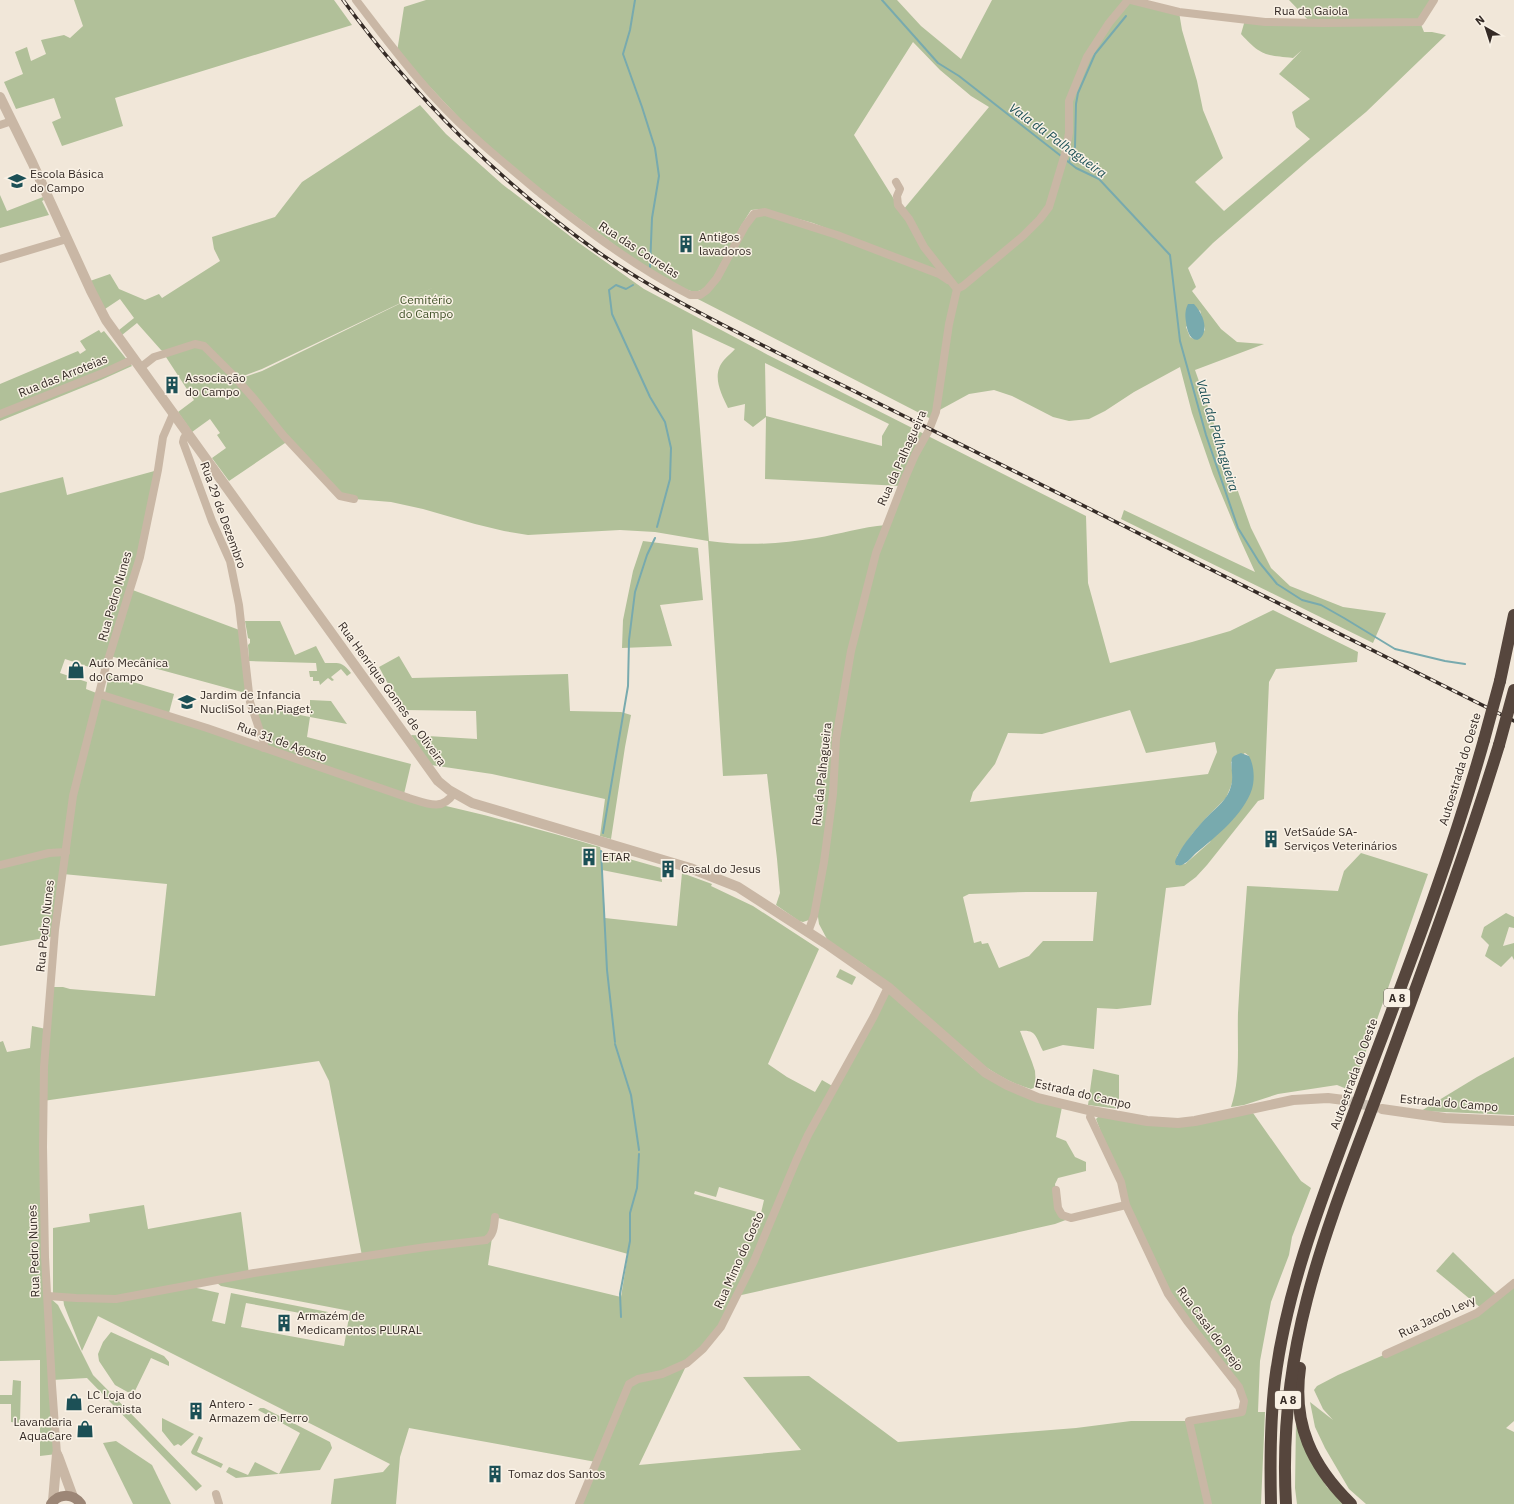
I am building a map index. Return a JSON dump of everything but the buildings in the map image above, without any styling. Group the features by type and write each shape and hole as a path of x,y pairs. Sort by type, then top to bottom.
{"highway":[{"name":"Autoestrada do Oeste","path":"1271,1504 1271,1439 1276,1378 1284,1332 1295,1286 1304,1254 1329,1180 1440,880 1472,784 1500,681 1514,615"},
{"name":"A 8","path":"1286,1504 1285,1453 1289,1390 1307,1297 1325,1236 1455,881 1499,745 1514,689"},
{"path":"1307,1297 1308,1319 1298,1388 1298,1401 1302,1423 1310,1448 1317,1462 1332,1484 1351,1504"}],"main road":[{"path":"52,1503 60,1496 69,1496 79,1502"}],"street":[{"name":"Rua das Courelas","path":"356,0 403,61 436,99 495,156 615,251 690,295 700,294 707,290 717,278 745,226 754,214 765,212 837,235 939,274 948,280"},
{"path":"896,182 900,189 897,196 898,205 924,247 948,280 957,289 963,286 1007,250 1040,219 1049,207 1064,157 1069,132 1069,101 1087,57 1109,23 1128,0"},
{"name":"Rua da Gaiola","path":"1131,0 1185,13 1265,22 1324,23 1420,22 1434,0"},
{"path":"0,97 12,121 0,125"},
{"name":"Rua Henrique Gomes de Oliveira","path":"12,121 102,312 173,414 443,786 461,798 485,807 707,874 738,887 858,965"},
{"path":"0,259 67,239"},
{"name":"Rua da Palhagueira","path":"808,932 814,916 824,862 833,794 836,739 851,651 876,554 904,478 936,412 949,324 957,289"},
{"path":"140,368 154,357 195,344 204,346 255,400 282,435 340,496 354,499"},
{"name":"Rua das Arroteias","path":"0,414 108,371 134,359"},
{"name":"Rua Pedro Nunes","path":"58,1454 52,1385 45,1257 43,1153 44,1067 55,930 73,796 99,694 140,557 158,470 163,437 173,414"},
{"name":"Rua 29 de Dezembro","path":"187,433 183,442 212,521 231,564 239,605 250,702 264,743 264,748"},
{"name":"Rua 31 de Agosto","path":"99,694 207,728 409,798 436,805 444,804 450,800 454,793"},
{"path":"0,865 49,853 66,852"},
{"name":"Estrada do Campo","path":"858,965 888,987 976,1065 997,1080 1038,1098 1092,1111 1147,1121 1187,1123 1284,1101 1314,1098 1344,1100"},
{"name":"Rua Mimo do Gosto","path":"579,1504 628,1384 638,1379 662,1374 687,1364 703,1349 721,1327 754,1261 799,1155 831,1093 874,1016 888,987"},
{"name":"Estrada do Campo","path":"1382,1109 1433,1117 1514,1121"},
{"name":"Rua Casal do Brejo","path":"1092,1111 1090,1116 1122,1185 1126,1205 1168,1294 1187,1321 1239,1387 1244,1401 1242,1412 1189,1421 1208,1504"},
{"path":"1056,1190 1058,1208 1062,1215 1071,1218 1126,1205"},
{"path":"48,1296 116,1299 253,1273 412,1249 486,1240 490,1238 493,1233 495,1217"},
{"name":"Rua Jacob Levy","path":"1386,1354 1477,1313 1514,1283"},
{"path":"58,1454 79,1502"},
{"path":"52,1503 58,1454"},
{"path":"216,1494 219,1504"}],"green space":[{"path":"74,0 334,0 352,25 115,98 123,126 62,146 52,122 61,118 54,98 16,109 4,82 23,74 15,52 27,47 31,61 46,54 41,40 64,35 70,38 83,26"},
{"path":"426,0 897,0 921,26 961,59 992,0 1132,0 1179,12 1182,30 1197,81 1203,110 1223,158 1195,182 1224,211 1310,139 1296,127 1292,112 1310,99 1279,74 1302,50 1293,58 1264,53 1254,47 1241,34 1245,20 1311,23 1289,0 1434,0 1420,22 1424,32 1446,35 1366,112 1213,243 1188,268 1196,287 1192,291 1221,329 1237,342 1264,344 1195,370 1251,528 1271,568 1290,586 1343,607 1386,613 1373,643 1121,519 1124,510 1255,572 1213,474 1192,413 1180,367 1089,419 1069,421 1053,417 1012,396 994,390 969,394 936,412 933,420 690,295 707,290 754,214 765,212 947,279 903,210 989,107 971,96 940,70 913,42 854,135 940,273 813,223 762,209 751,210 710,284 702,290 694,292 652,273 495,156 397,52 404,7","holes":["1200,310 1205,330 1194,339 1190,337 1186,327"]},
{"name":"Cemitério do Campo","path":"420,105 446,134 502,184 579,243 644,289 768,355 1086,516 1088,583 1110,663 1230,631 1273,610 1358,652 1357,662 1276,669 1269,682 1264,799 1258,801 1196,877 1184,886 1166,888 1151,1005 1117,1009 1097,1008 1094,1049 1063,1045 1043,1051 1033,1033 1030,1031 1020,1031 1035,1071 1036,1087 1031,1089 1004,1078 980,1063 866,966 828,941 819,924 818,917 803,922 799,921 776,905 780,893 767,774 723,776 708,541 655,532 620,530 528,535 504,531 391,502 354,499 340,496 288,441 229,481 212,458 226,448 217,435 220,433 210,419 192,432 178,412 194,400 164,354 166,353 161,350 137,323 122,335 119,330 134,318 120,299 105,309 90,281 110,274 119,289 145,300 159,294 162,298 220,261 214,249 212,237 275,217 302,182","holes":["434,287 262,371 239,379 238,378 262,369","692,329 735,349 720,366 718,372 718,384 728,408 745,404 744,420 753,427 766,417 765,479 901,486 886,525 789,542 762,544 722,543 709,541","765,363 889,424 882,436 882,446 766,416","1130,710 1146,753 1215,742 1217,752 1208,774 970,802 973,792 995,764 1008,733 1042,734","1245,753 1249,756 1210,842 1185,864 1176,865 1177,856 1193,833 1226,798 1233,779 1231,762","1097,892 1093,941 1043,941 1029,956 999,968 988,943 982,944 981,941 974,943 963,897 969,894"]},
{"path":"0,195 7,211 43,197 44,200 42,201 49,215 0,228"},
{"path":"99,330 101,333 104,331 132,366 0,421 0,384 78,351 80,354 86,350 80,341"},
{"path":"158,470 130,589 242,631 249,694 110,656 105,670 93,666 92,668 65,659 60,673 87,682 86,689 263,748 251,705 310,717 307,737 411,764 404,794 409,798 481,814 600,847 601,851 661,868 662,882 602,870 605,918 677,926 682,873 712,884 711,886 753,906 819,949 768,1064 787,1077 815,1092 822,1080 834,1087 886,989 972,1067 1062,1107 1056,1137 1066,1141 1075,1157 1086,1162 1086,1171 1058,1178 1055,1184 1058,1208 1071,1218 1055,1224 737,1296 721,1327 687,1364 639,1465 801,1450 743,1377 809,1376 898,1442 1076,1428 1131,1421 1189,1421 1242,1412 1239,1387 1186,1320 1141,1238 1096,1119 1099,1116 1168,1127 1253,1113 1301,1181 1311,1188 1292,1237 1289,1255 1271,1302 1260,1361 1258,1412 1265,1412 1261,1504 579,1504 596,1462 409,1428 400,1457 396,1504 331,1504 334,1479 383,1472 390,1464 98,1316 82,1351 64,1305 63,1297 53,1296 53,1228 90,1222 89,1214 144,1205 148,1229 241,1212 249,1274 362,1256 329,1081 319,1061 43,1101 49,1297 58,1305 93,1375 202,1486 196,1491 87,1378 52,1380 57,1454 40,1456 40,1360 0,1361 0,1042 3,1041 7,1052 30,1048 32,1026 46,1029 51,987 155,996 167,884 63,874 55,936 0,946 0,493 63,477 67,495","holes":["719,1187 764,1200 761,1213 694,1194 695,1191 716,1197","495,1217 628,1254 621,1297 488,1265","214,1281 221,1286 350,1311 344,1346 241,1327 246,1303 327,1318 328,1312 231,1293 225,1324 212,1321 219,1293 188,1286"]},
{"path":"643,541 698,548 703,600 660,605 672,646 622,648 623,620 633,571"},
{"path":"245,621 280,621 295,655 316,646 325,663 343,665 351,673 347,676 341,669 331,677 334,680 332,681 328,678 320,685 319,681 313,681 313,677 310,677 309,671 317,671 316,663 249,661 248,645 250,643 250,639 248,638"},
{"path":"399,656 412,678 568,674 570,711 621,712 631,715 611,839 600,836 605,799 492,774 431,765 411,735 477,739 476,711 402,710 379,667"},
{"path":"109,675 174,694 169,713 105,693"},
{"path":"310,700 331,701 347,724 310,717"},
{"path":"1361,853 1428,874 1352,1091 1337,1085 1278,1094 1244,1105 1231,1107 1236,1084 1238,1061 1238,1013 1247,886 1338,891 1344,871"},
{"path":"1506,913 1514,917 1514,928 1509,927 1503,946 1514,943 1514,960 1512,956 1501,967 1485,956 1489,945 1481,937 1484,927"},
{"path":"840,969 856,977 852,985 836,977"},
{"path":"1514,1057 1514,1115 1421,1111 1477,1077"},
{"path":"1093,1069 1119,1075 1119,1109 1088,1105"},
{"path":"1453,1252 1498,1296 1482,1309 1436,1271"},
{"path":"1514,1283 1514,1421 1506,1428 1514,1432 1514,1504 1366,1504 1349,1489 1325,1448 1315,1427 1310,1402 1333,1420 1323,1409 1314,1390 1317,1386 1338,1375 1466,1319"},
{"path":"111,1332 164,1356 169,1362 169,1366 151,1358 133,1395 115,1385 99,1361 98,1354 103,1342"},
{"path":"13,1380 21,1381 20,1423 11,1422 11,1404 0,1404 0,1395 12,1395"},
{"path":"260,1408 264,1408 330,1442 332,1448 320,1470 279,1474 300,1433 258,1410"},
{"path":"162,1418 194,1434 181,1446 178,1444 174,1446 162,1431"},
{"path":"1296,1422 1315,1468 1327,1487 1345,1504 1297,1504 1295,1488"},
{"path":"199,1436 203,1438 197,1452 223,1464 221,1468 192,1454 191,1452"},
{"path":"116,1441 152,1465 171,1504 133,1504 103,1443"},
{"path":"255,1462 279,1474 236,1478 226,1472 229,1467 248,1475"}],"water":[{"path":"1188,304 1194,304 1201,315 1204,324 1204,332 1197,340 1189,333 1186,322 1185,315"},
{"path":"1241,753 1249,756 1254,777 1252,789 1243,807 1220,832 1186,863 1176,865 1175,862 1177,857 1189,838 1203,821 1222,803 1230,791 1232,782 1232,758"}],"waterway":[{"path":"635,0 630,30 623,54 655,148 659,176 652,218 650,267"},
{"name":"Vala da Palhagueira","path":"882,0 938,63 959,76 1061,156"},
{"path":"1069,162 1075,147 1076,104 1078,93 1095,54 1126,16"},
{"name":"Vala da Palhagueira","path":"1066,160 1076,168 1099,179 1170,255 1180,341 1206,435 1238,528 1259,562 1277,584 1302,600 1321,605 1395,649 1445,661 1465,664"},
{"path":"633,285 626,289 616,285 609,290 612,314 650,397 665,422 671,448 670,479 657,527"},
{"path":"603,833 628,686 629,640 635,592 647,555 655,538"},
{"path":"601,851 607,970 615,1042"},
{"path":"615,1044 631,1095 639,1150"},
{"path":"621,1317 620,1294 630,1241 630,1213 637,1188 639,1154"}],"tunnel":[{"path":"1344,1100 1379,1108"}],"railway":[{"path":"343,0 370,36 399,70 460,136 527,197 562,225 598,252 640,279 772,350 1514,721"}],"place":[{"name":"Escola Básica do Campo","path":"17,181"},
{"name":"Antigos lavadoros","path":"686,244"},
{"name":"Associação do Campo","path":"172,385"},
{"name":"Auto Mecânica do Campo","path":"76,670"},
{"name":"Jardim de Infancia NucliSol Jean Piaget.","path":"187,702"},
{"name":"VetSaúde SA- Serviços Veterinários","path":"1271,839"},
{"name":"ETAR","path":"589,857"},
{"name":"Casal do Jesus","path":"668,869"},
{"name":"Armazém de Medicamentos PLURAL","path":"284,1323"},
{"name":"LC Loja do Ceramista","path":"74,1402"},
{"name":"Antero - Armazem de Ferro","path":"196,1411"},
{"name":"Lavandaria AquaCare","path":"85,1429"},
{"name":"Tomaz dos Santos","path":"495,1474"}]}
